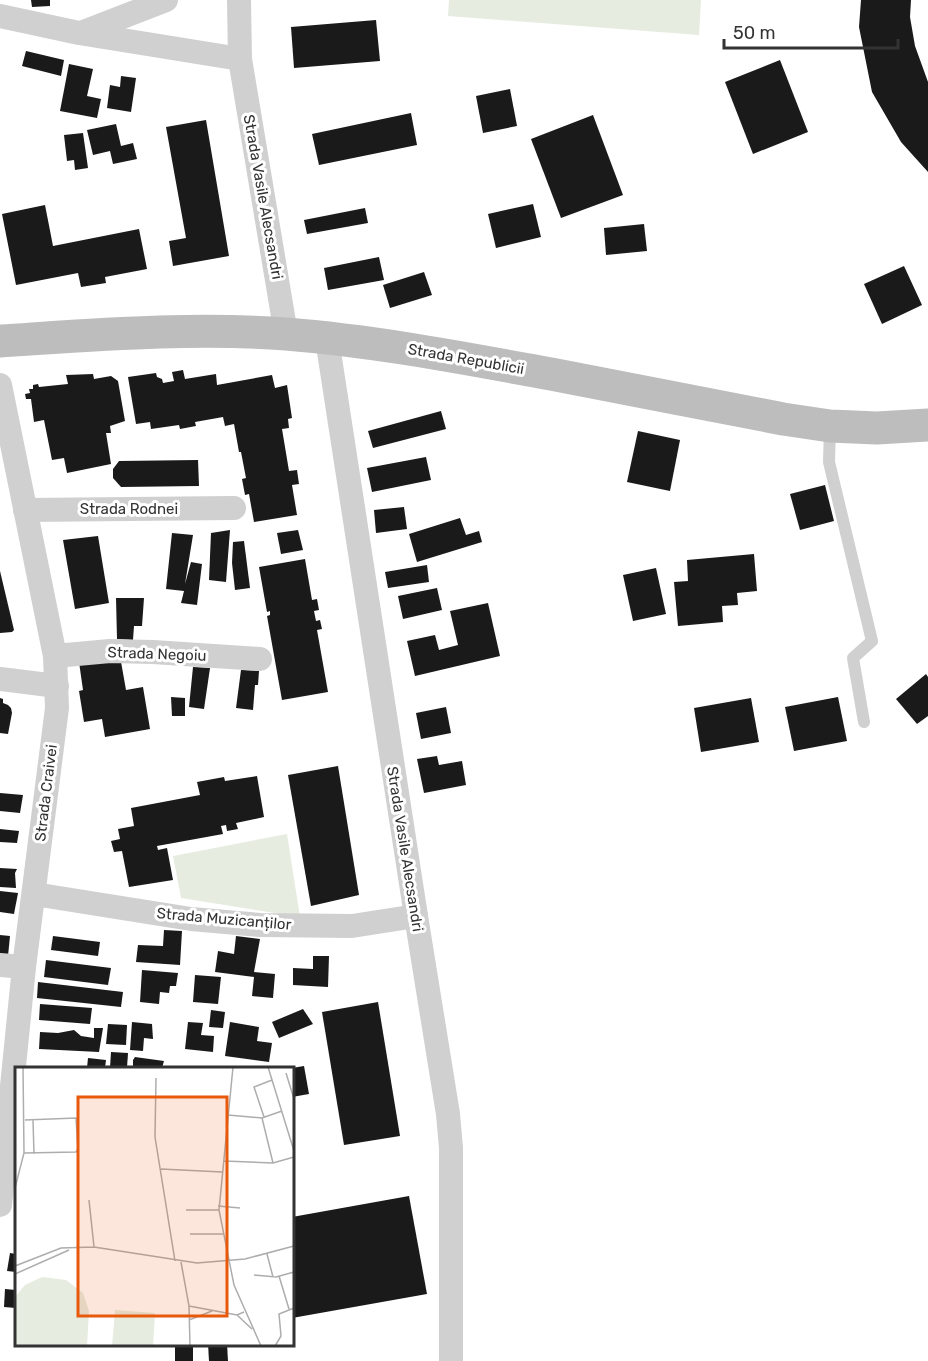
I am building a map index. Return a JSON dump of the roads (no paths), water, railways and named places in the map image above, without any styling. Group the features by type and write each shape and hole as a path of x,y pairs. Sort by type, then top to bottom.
{"main road":[{"name":"Strada Republicii","path":"0,340 191,331 286,334 392,347 491,363 830,426 878,428 928,425"}],"street":[{"path":"79,33 166,0"},
{"name":"Strada Vasile Alecsandri","path":"239,0 240,59 286,334"},
{"path":"0,16 79,33 240,59"},
{"name":"Strada Vasile Alecsandri","path":"327,339 448,1114 451,1148 451,1361"},
{"name":"Strada Craivei","path":"0,385 55,656 57,686 57,708 24,967 0,1205"},
{"name":"Strada Rodnei","path":"25,510 234,508"},
{"name":"Strada Negoiu","path":"55,656 110,651 260,659"},
{"path":"0,679 57,686"},
{"name":"Strada Muzicanților","path":"34,894 191,919 260,925 352,926 416,916"},
{"path":"0,965 24,967"}],"lane":[{"path":"830,426 829,462 872,641 853,658 864,722"}]}
